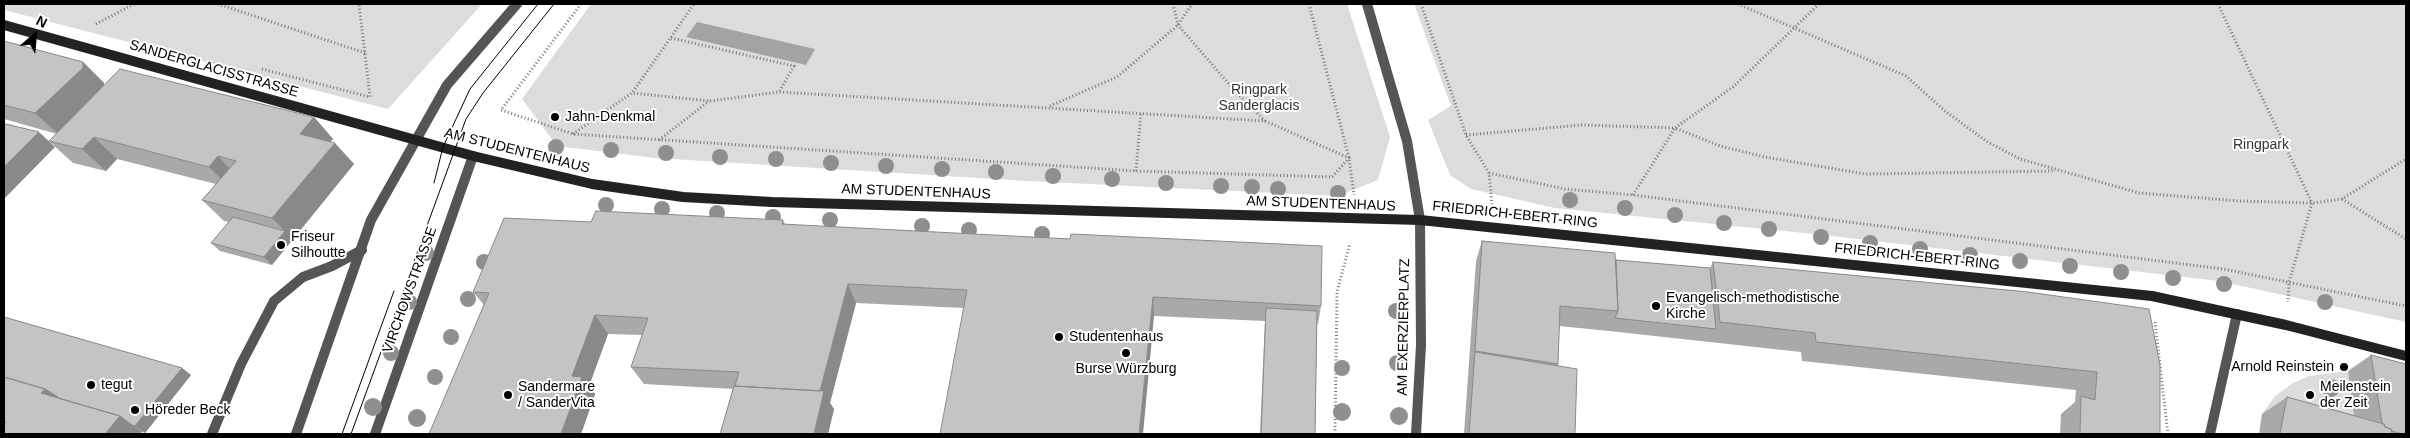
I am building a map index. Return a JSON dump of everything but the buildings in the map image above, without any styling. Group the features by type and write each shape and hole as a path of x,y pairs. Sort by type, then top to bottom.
{"main road":[{"name":"SANDERGLACISSTRASSE","path":"4,25 417,141"},
{"name":"AM STUDENTENHAUS","path":"417,141 592,184 683,197 782,202 1420,220"},
{"name":"FRIEDRICH-EBERT-RING","path":"1420,220 2152,296 2286,325 2406,356"}],"street":[{"path":"296,434 371,220 447,85 517,4"},
{"name":"AM EXERZIERPLATZ","path":"1367,4 1407,142 1420,220 1421,345 1416,434"},
{"name":"VIRCHOWSTRASSE","path":"375,434 474,156"},
{"path":"212,434 241,364 274,302 303,277 332,266 362,250"},
{"path":"2210,434 2237,314"}],"path":[{"path":"93,25 134,4"},
{"path":"218,4 365,53"},
{"path":"359,4 370,97"},
{"path":"581,4 501,110 573,134 1136,171 1332,178 1349,158"},
{"path":"573,134 632,93 694,4"},
{"path":"1173,4 1178,25 1234,90 1265,122"},
{"path":"1050,106 1116,77 1178,25 1192,4"},
{"path":"1308,4 1349,158 1356,218 1337,292 1335,434"},
{"path":"1420,4 1466,134 1489,173 1494,227"},
{"path":"1738,4 1906,76 1945,112 1986,140 2020,158 2057,171 2139,193 2239,201 2312,204 2342,199 2406,159"},
{"path":"1633,195 1675,128 1733,87 1796,28 1818,4"},
{"path":"2218,4 2312,204 2289,282 2286,325"},
{"path":"671,38 794,66 780,92"},
{"path":"632,93 710,101 780,92 1050,106 1265,122 1349,158"},
{"path":"660,140 710,101"},
{"path":"1136,171 1141,112"},
{"path":"1466,134 1582,125 1675,128 1720,146 1765,157 1865,174 2057,171"},
{"path":"1489,173 1565,189 1633,195 2223,269 2406,306"},
{"path":"2342,199 2406,239"},
{"path":"2152,296 2168,434"}],"green space":[{"path":"4,4 482,4 388,109 4,10"},
{"name":"Ringpark Sanderglacis","path":"591,4 1347,4 1390,137 1378,180 1338,196 1027,181 655,158 557,146 522,99"},
{"name":"Ringpark","path":"1414,4 2406,4 2406,322 2219,281 1823,235 1555,208 1471,189 1450,175 1428,120 1451,106"},
{"path":"2348,371 2357,434 2262,414 2275,396 2293,383 2309,376"}],"shaded area":[{"path":"697,22 815,49 806,65 686,37"}],"tram line":[{"path":"434,183 443,147 470,89 538,4"},
{"path":"351,434 466,119 483,93 554,4"},
{"path":"342,434 394,291"}],"place":[{"name":"Jahn-Denkmal","path":"555,117"},
{"name":"Friseur Silhoutte","path":"281,245"},
{"name":"Evangelisch-methodistische Kirche","path":"1656,306"},
{"name":"Studentenhaus","path":"1059,337"},
{"name":"Burse Würzburg","path":"1126,353"},
{"name":"Arnold Reinstein","path":"2344,367"},
{"name":"tegut","path":"91,385"},
{"name":"Sandermare / SanderVita","path":"508,395"},
{"name":"Meilenstein der Zeit","path":"2310,395"},
{"name":"Höreder Beck","path":"135,410"}]}
